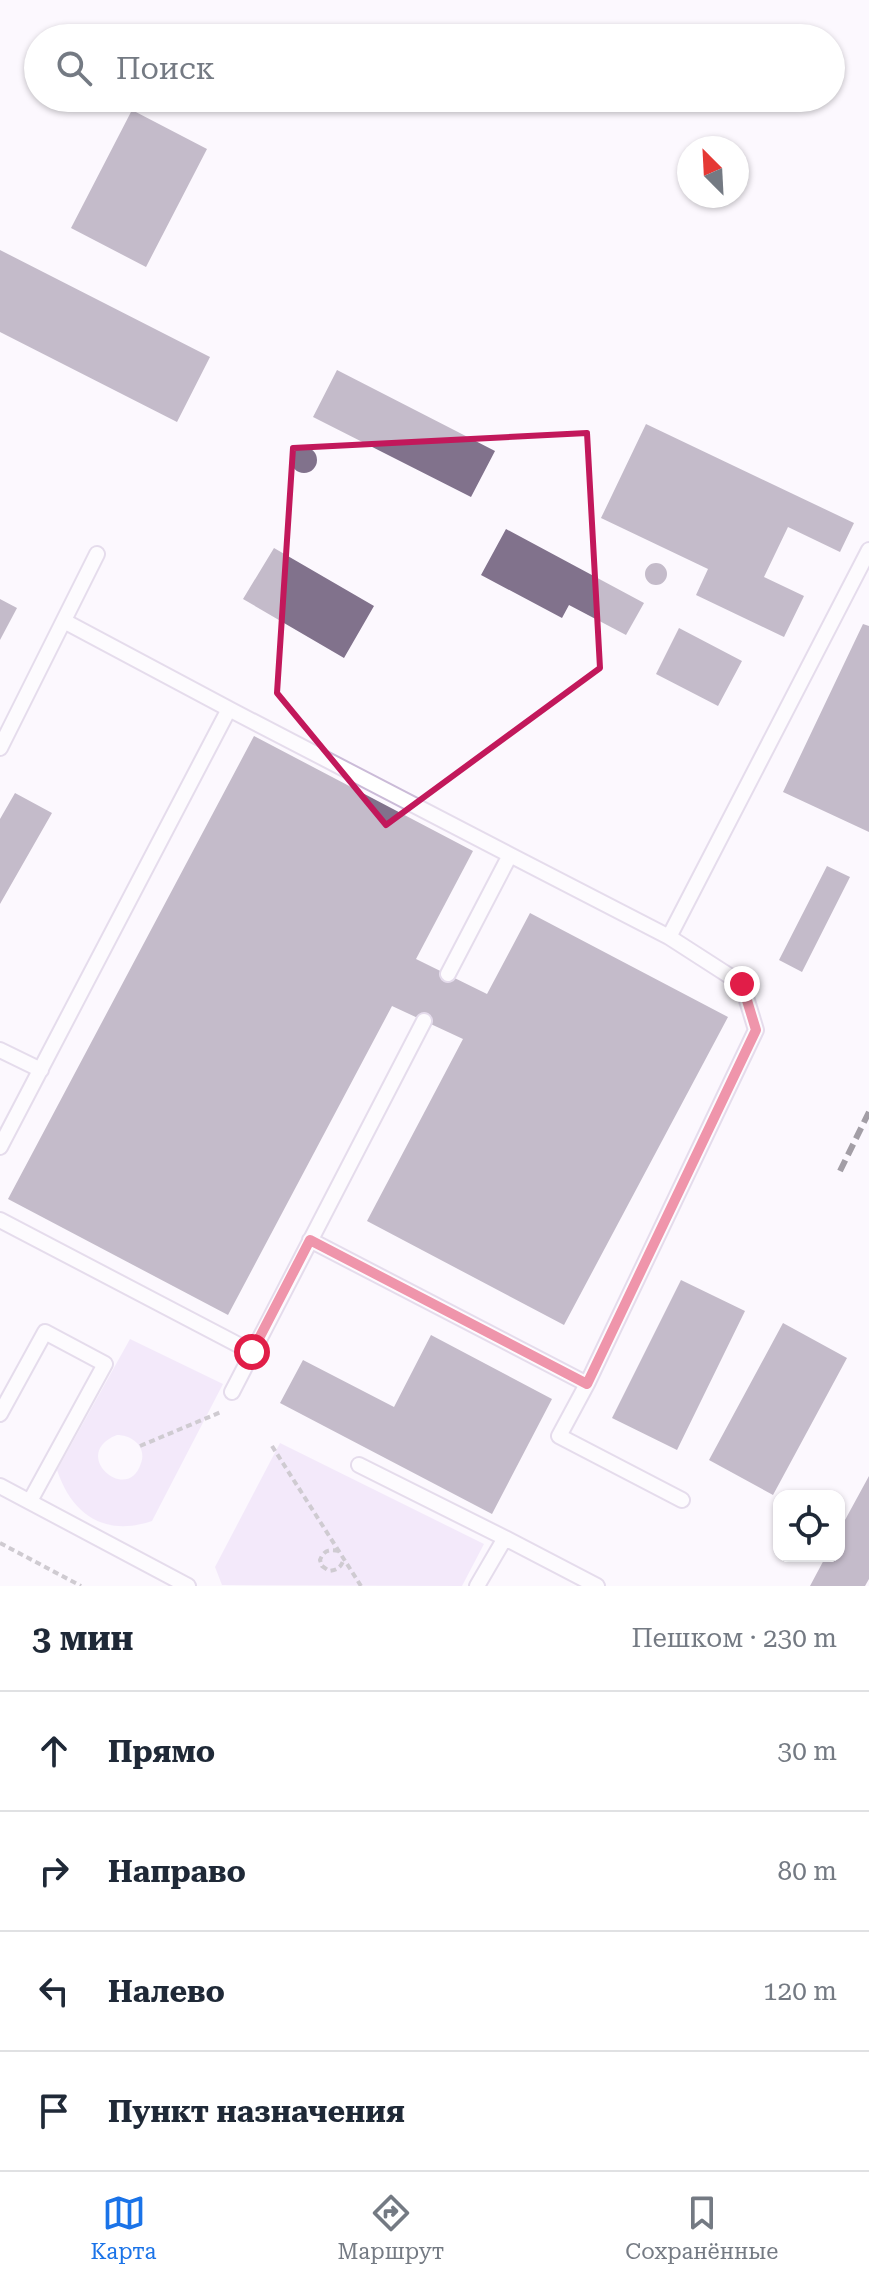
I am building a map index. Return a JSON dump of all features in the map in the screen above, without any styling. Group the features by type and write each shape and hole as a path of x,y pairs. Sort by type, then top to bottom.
{"lane":[{"path":"669,937 869,550"},
{"path":"0,748 97,554"},
{"path":"64,621 669,937 742,984 756,1030 587,1384 559,1436 682,1500"},
{"path":"0,1147 229,709"},
{"path":"448,974 510,855"},
{"path":"232,1392 424,1021"},
{"path":"0,1050 41,1070"},
{"path":"0,1220 252,1352"},
{"path":"310,1240 587,1384"},
{"path":"0,1414 45,1332 105,1364 30,1501"},
{"path":"359,1465 597,1586"},
{"path":"0,1486 188,1586"},
{"path":"477,1586 505,1538"}],"path":[{"path":"140,1446 221,1412"},
{"path":"272,1446 361,1586"},
{"path":"0,1543 81,1586"},
{"path":"339,1551 330,1549 324,1552 320,1560 322,1566 334,1571 340,1568 344,1559"}],"highlighted area":[{"path":"587,433 600,668 386,825 277,693 293,448"}],"shaded area":[{"path":"130,1339 223,1384 152,1521 119,1526 92,1518 72,1499 57,1470","holes":["117,1435 137,1443 142,1452 141,1463 134,1475 125,1479 115,1478 106,1472 100,1464 98,1453 103,1443"]},
{"path":"280,1443 484,1544 462,1586 222,1585 215,1567"}],"building":[{"path":"131,112 207,149 146,267 71,228"},
{"path":"0,250 210,357 177,422 0,332"},
{"path":"337,370 495,451 471,497 313,417"},
{"path":"646,424 854,523 840,552 788,527 764,577 804,596 784,637 696,595 708,569 601,518"},
{"path":"304,447 313,451 317,460 313,469 304,473 295,469 291,460 295,451"},
{"path":"506,529 644,603 626,635 569,605 562,618 481,575"},
{"path":"274,548 374,606 344,658 243,599"},
{"path":"656,563 664,566 667,574 664,582 656,585 648,582 645,574 648,566"},
{"path":"0,599 17,608 0,640"},
{"path":"863,624 869,626 869,832 783,792"},
{"path":"679,628 742,661 718,706 656,674"},
{"path":"254,736 473,851 416,959 487,994 530,913 728,1017 564,1325 367,1221 463,1039 392,1006 228,1315 8,1199"},
{"path":"15,793 52,813 0,904 0,819"},
{"path":"827,866 850,877 802,972 779,960"},
{"path":"681,1280 745,1311 677,1450 612,1418"},
{"path":"783,1323 847,1358 773,1495 709,1460"},
{"path":"431,1335 552,1399 492,1514 280,1403 303,1360 394,1407"},
{"path":"869,1476 869,1579 865,1586 810,1586 823,1562 845,1562 845,1520"}],"railway":[{"path":"840,1171 869,1112"}],"route":[{"path":"252,1352 310,1240 587,1384 756,1030 742,984"}]}
